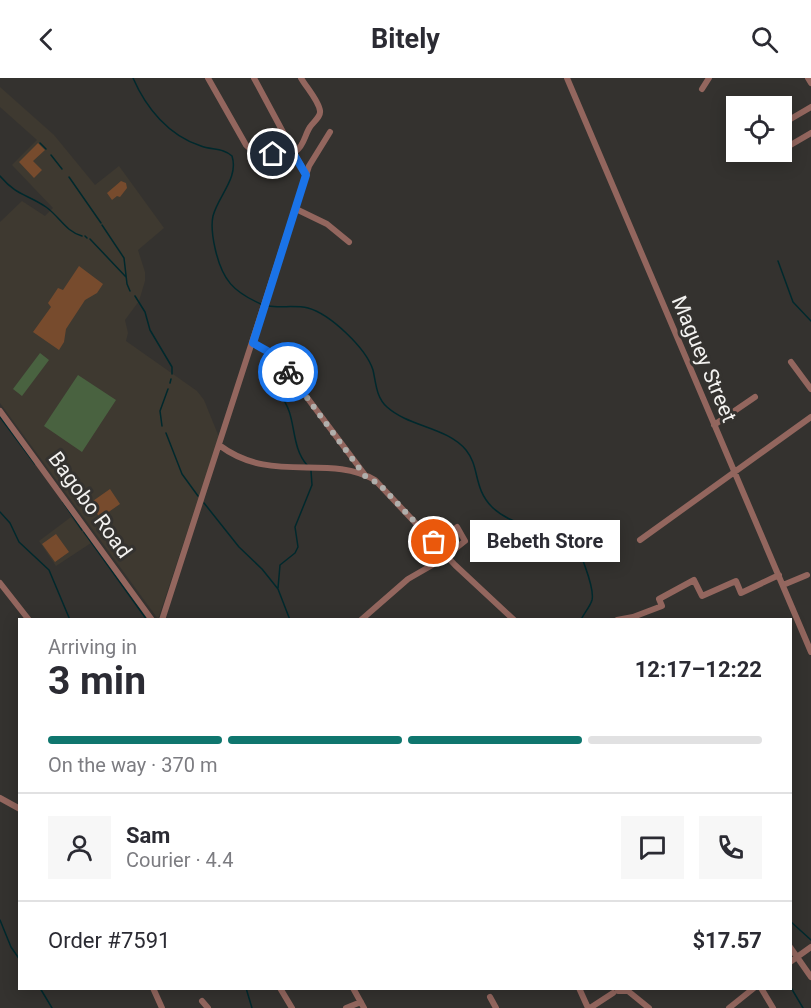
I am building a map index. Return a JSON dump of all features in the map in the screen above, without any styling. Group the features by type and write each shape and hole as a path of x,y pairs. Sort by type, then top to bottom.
{"street":[{"path":"208,78 236,129 251,151 259,154 293,153 302,144 320,113 301,78"},
{"path":"254,78 306,175"},
{"name":"Maguey Street","path":"567,78 811,652"},
{"path":"702,89 709,78"},
{"path":"808,78 811,83"},
{"path":"792,118 811,107"},
{"path":"163,618 306,175 315,154 330,132"},
{"path":"792,144 811,133"},
{"path":"296,209 327,224 349,242"},
{"path":"253,343 269,352 285,368 365,476"},
{"path":"791,362 811,389"},
{"path":"714,425 755,397"},
{"name":"Bagobo Road","path":"0,411 151,618"},
{"path":"640,540 811,417"},
{"path":"219,447 267,466 331,469 365,476 379,484 447,556 512,618"},
{"path":"363,618 413,576 447,556 465,541 457,528"},
{"path":"634,618 662,606 659,598 694,580 702,596 736,581 741,593 779,575"},
{"path":"783,585 807,575"},
{"path":"0,583 27,618"},
{"path":"0,589 22,618"},
{"path":"0,798 18,808"},
{"path":"792,961 811,947"},
{"path":"792,950 811,976"},
{"path":"154,990 162,1008"},
{"path":"281,990 292,1008"},
{"path":"346,1008 363,1005 354,990"},
{"path":"580,990 589,1008 616,992 628,991 649,1008"},
{"path":"729,1008 752,990"},
{"path":"762,990 773,1008"},
{"path":"490,998 496,1008"},
{"path":"202,1001 208,1008"},
{"path":"635,1008 643,1003"}],"shaded area":[{"path":"0,87 54,135 95,185 119,166 164,228 138,250 145,272 145,281 139,301 125,320 128,333 126,341 197,391 204,400 219,437 158,618 0,403 0,222 22,201 45,216 53,208 12,165 37,140 0,107"},
{"path":"71,517 91,543 56,566 39,541"}],"green space":[{"path":"40,353 49,360 22,396 13,389"},
{"path":"78,375 116,400 82,452 44,426"}],"building":[{"path":"38,143 45,150 33,161 42,170 34,178 19,162"},
{"path":"121,181 126,183 127,188 120,197 117,196 112,200 107,193"},
{"path":"79,266 103,284 97,293 85,300 66,329 64,342 59,350 33,332 51,307 48,303 58,288 63,290"},
{"path":"110,489 120,504 100,518 90,503"},
{"path":"56,534 69,552 55,562 42,544"}],"waterway":[{"path":"133,78 152,110 169,128 189,141 232,156 233,172 213,216 215,248 221,269 230,284 236,290 263,305"},
{"path":"40,143 46,149"},
{"path":"51,155 62,169"},
{"path":"0,176 17,191 46,207 71,231 82,236"},
{"path":"69,177 101,223"},
{"path":"102,225 124,258 130,291"},
{"path":"90,239 126,277"},
{"path":"778,261 793,302 811,321"},
{"path":"135,296 145,312 150,330 172,367 172,374"},
{"path":"268,306 308,308 317,311 336,324 355,342 369,361 379,394 387,407 406,419 449,436 466,450 473,463 482,492 492,507 519,523 533,527 557,528 567,532 578,548 591,586 592,600 582,618"},
{"path":"170,383 171,379"},
{"path":"162,426 160,411 168,389"},
{"path":"280,395 286,403 301,457 307,465"},
{"path":"0,417 35,464"},
{"path":"166,433 182,474 198,496"},
{"path":"278,588 280,565 295,553 298,547 295,527 312,485 311,471"},
{"path":"63,502 82,530"},
{"path":"204,503 239,547 262,569 278,589 289,618"},
{"path":"0,512 10,523 19,542 49,570 69,618"},
{"path":"84,532 146,618"},
{"path":"0,920 11,947 18,957"},
{"path":"792,923 811,940"},
{"path":"792,989 803,1008"},
{"path":"41,990 52,1008"},
{"path":"247,990 252,1008"}],"way so far":[{"path":"288,372 365,476 379,484 434,542"}],"place":[{"name":"Bebeth Store","path":"434,542"}],"route":[{"path":"273,154 293,153 306,175 253,343 269,352 288,372"}]}
